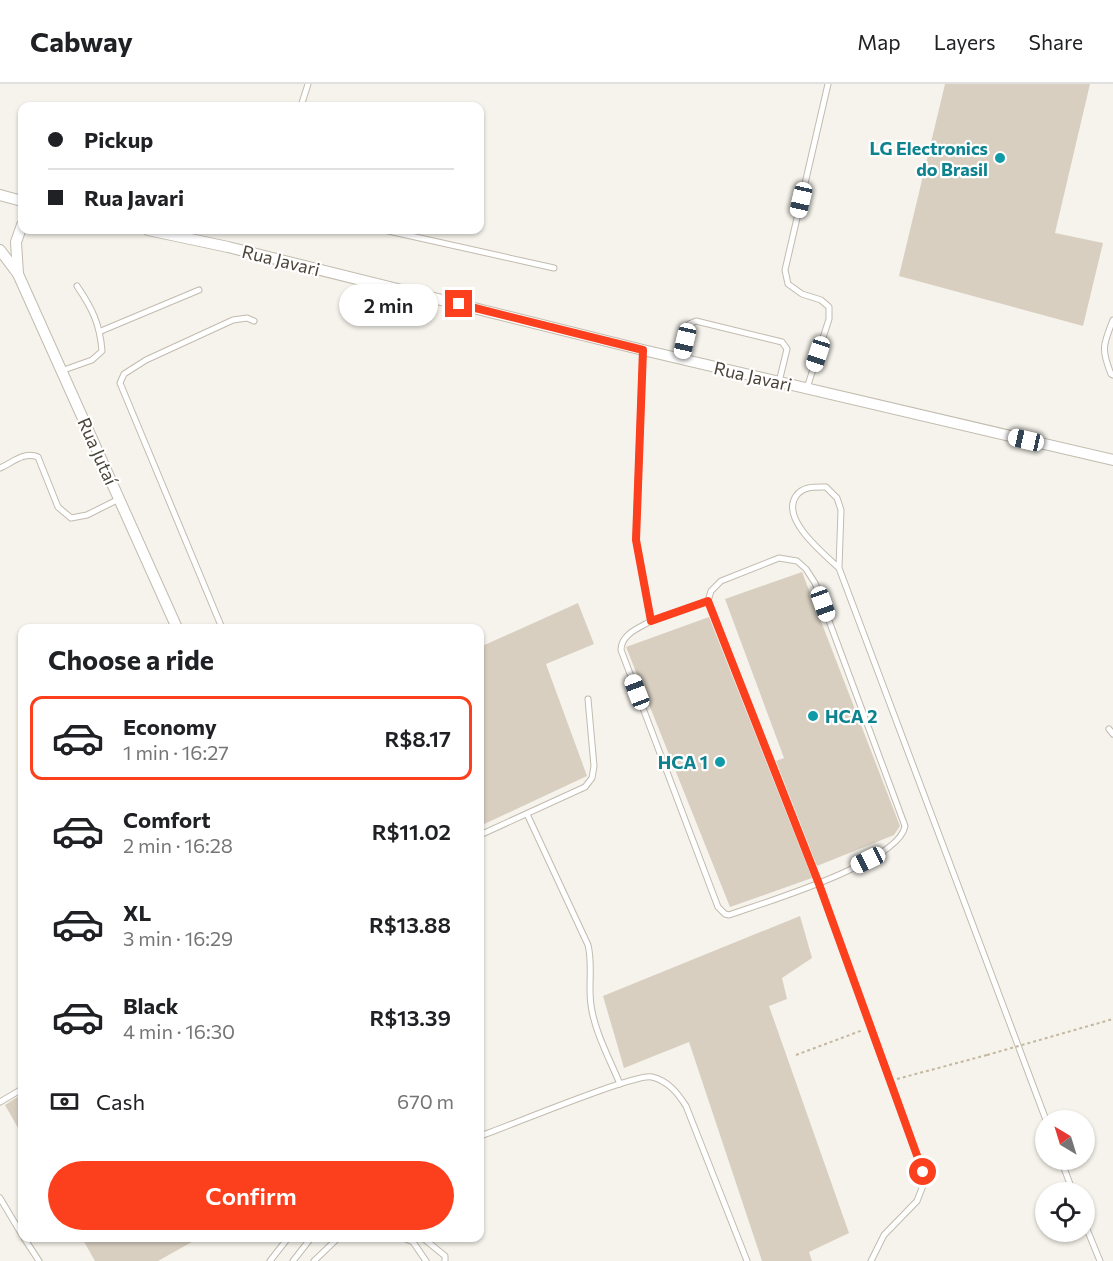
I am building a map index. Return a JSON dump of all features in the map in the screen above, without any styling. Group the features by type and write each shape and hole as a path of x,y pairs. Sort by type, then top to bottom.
{"street":[{"path":"0,195 18,200"},
{"name":"Rua Jutaí","path":"18,274 16,242 19,234"},
{"name":"Rua Javari","path":"167,234 228,247 643,350 1113,460"},
{"name":"Rua Jutaí","path":"0,250 18,274 175,624"}],"lane":[{"path":"302,102 308,84"},
{"path":"807,388 829,319 829,307 821,300 802,294 788,284 785,270 828,84"},
{"path":"402,234 554,268"},
{"path":"61,370 92,360 102,351 101,331 91,306 77,286"},
{"path":"101,331 199,290"},
{"path":"220,624 120,383 124,374 146,360 233,321 247,318 254,321"},
{"path":"1113,320 1103,353 1113,375"},
{"path":"681,359 689,324 696,321 782,342 787,349 779,382"},
{"path":"643,350 636,540 651,621"},
{"path":"0,468 24,455 32,454 38,457 58,507 71,518 87,515 119,499"},
{"path":"840,568 816,546 795,521 791,507 796,495 810,486 826,487 837,498 841,510 840,568 1042,1110"},
{"path":"708,601 651,621 626,636 621,643 621,650 718,907 729,915 819,884 885,851 904,833 905,826 814,583 806,569 797,561 779,558 721,581 711,591 708,601 819,884 923,1172 924,1184 917,1201 884,1235 871,1261"},
{"path":"484,833 585,787 592,778 594,766 588,699"},
{"path":"527,814 588,945 592,960 591,1005 620,1084"},
{"path":"484,1135 620,1084 649,1076 665,1081 678,1092 686,1106 747,1261"},
{"path":"0,1102 18,1091"},
{"path":"0,1198 18,1228"},
{"path":"27,1242 39,1261"},
{"path":"270,1261 285,1242"},
{"path":"293,1261 308,1242"},
{"path":"314,1261 334,1242"},
{"path":"412,1242 426,1261"},
{"path":"428,1242 445,1256 445,1261"},
{"path":"1092,1242 1100,1261"}],"path":[{"path":"891,1081 1113,1019"},
{"path":"796,1055 871,1026"}],"building":[{"name":"LG Electronics do Brasil","path":"945,84 1090,84 1055,233 1103,243 1083,326 899,276"},
{"name":"HCA 2","path":"802,572 900,826 894,835 817,866 776,761 784,758 725,599"},
{"path":"578,603 594,644 546,664 587,776 484,824 484,645"},
{"name":"HCA 1","path":"709,617 812,878 730,907 626,647"},
{"path":"800,916 812,958 782,978 787,999 769,1006 849,1233 809,1252 812,1261 762,1261 689,1042 624,1068 603,996"},
{"path":"18,1097 18,1128 5,1105"},
{"path":"84,1242 192,1242 158,1261 95,1261"}],"place":[{"name":"LG Electronics do Brasil","path":"1000,158"},
{"name":"HCA 2","path":"813,716"},
{"name":"HCA 1","path":"720,762"}],"route":[{"path":"459,304 643,350 636,540 651,621 708,601 713,611 819,884 923,1172"}]}
